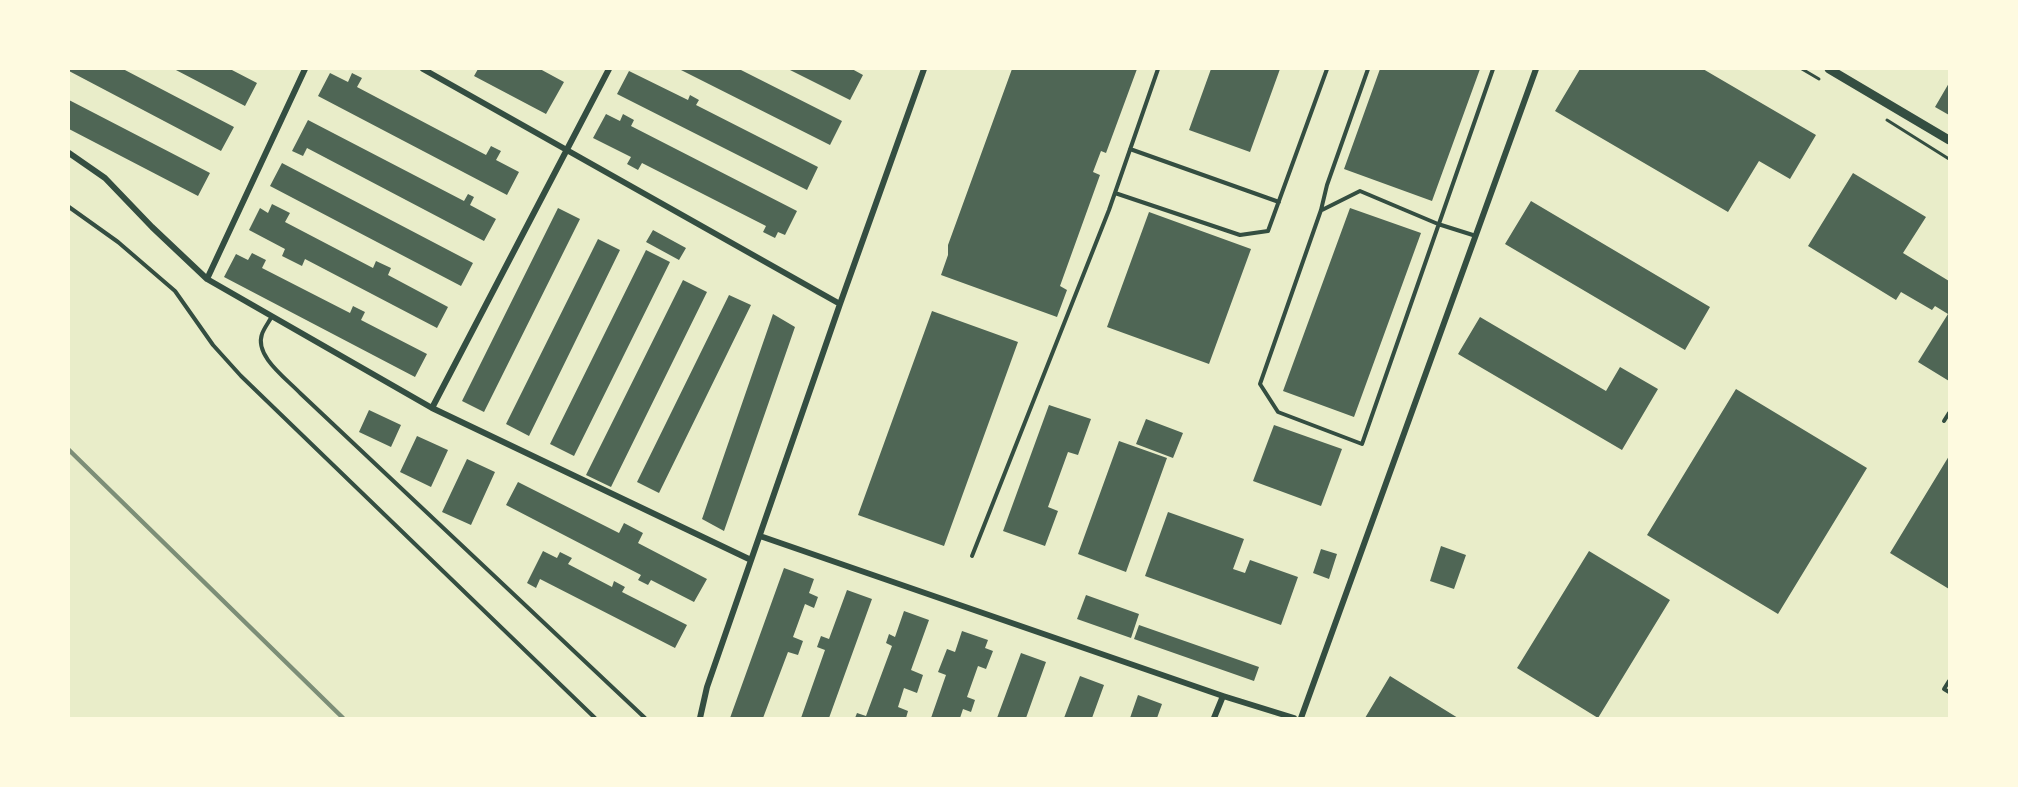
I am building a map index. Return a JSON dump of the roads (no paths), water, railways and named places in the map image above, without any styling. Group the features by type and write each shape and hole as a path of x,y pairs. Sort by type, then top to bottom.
{"street":[{"path":"207,279 305,69"},
{"path":"423,69 840,304"},
{"path":"432,408 609,69"},
{"path":"700,718 706,687 924,69"},
{"path":"1301,718 1536,69"},
{"path":"1829,69 1949,140"},
{"path":"69,153 105,178 207,279 432,408 751,560"},
{"path":"760,536 1223,696 1294,718"},
{"path":"1214,718 1223,696"}],"lane":[{"path":"972,556 1115,192 1158,69"},
{"path":"1115,192 1240,235 1268,231 1327,69"},
{"path":"1368,69 1260,384 1278,412 1362,444 1493,69"},
{"path":"1130,149 1278,202"},
{"path":"1321,210 1360,192 1438,224 1476,236"},
{"path":"69,207 118,242 175,291 213,345 241,376 595,718"},
{"path":"272,316 262,335 261,345 266,357 352,442 645,718"},
{"path":"1944,421 1949,413"},
{"path":"1949,681 1944,689 1949,692"}],"railway":[{"path":"69,450 343,718"}]}
